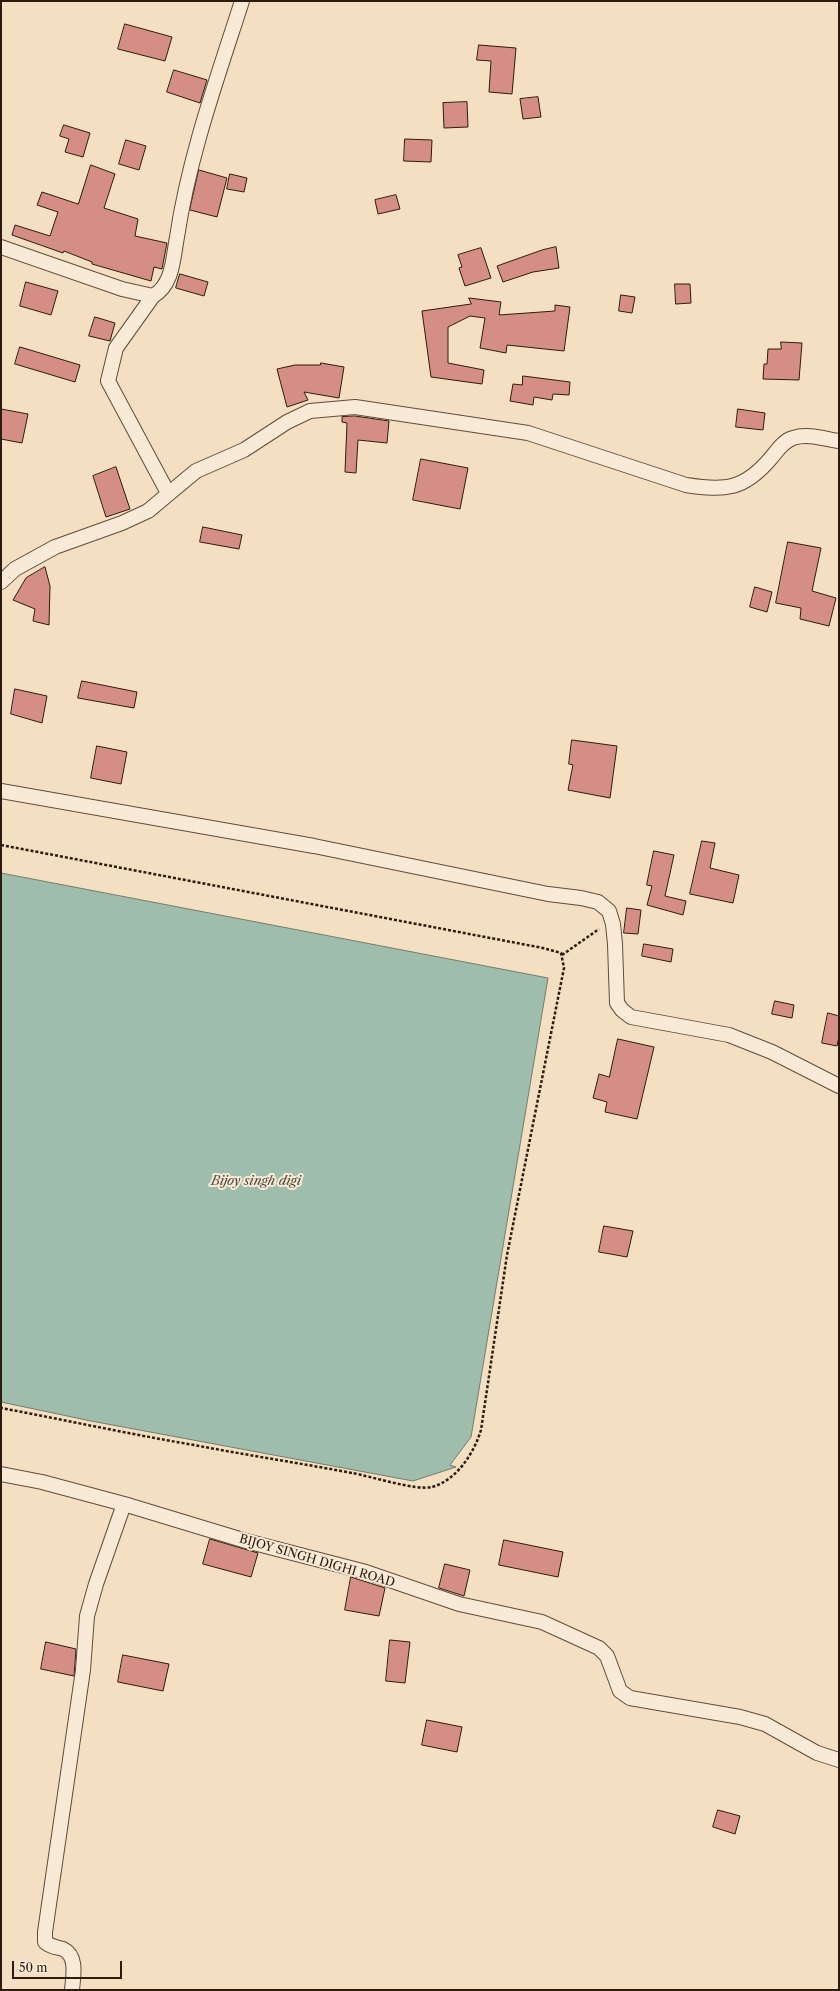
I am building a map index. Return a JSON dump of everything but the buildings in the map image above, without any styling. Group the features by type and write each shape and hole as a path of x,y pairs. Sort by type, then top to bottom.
{"street":[{"path":"168,493 108,381 116,348 153,296 165,287 172,267 182,199 200,134 242,1"},
{"path":"1,247 122,289 153,296"},
{"path":"1,582 15,569 55,547 122,523 148,511 196,471 244,450 287,422 310,411 355,407 528,433 686,485 710,488 732,486 746,481 758,474 784,443 792,438 802,436 839,441"},
{"path":"1,791 314,846 548,894 581,898 598,902 609,911 612,920 615,944 617,1003 622,1010 632,1017 729,1035 772,1052 839,1086"},
{"name":"BIJOY SINGH DIGHI ROAD","path":"1,1474 42,1482 124,1504 246,1541 366,1572 459,1604 542,1622 599,1648 607,1656 620,1692 630,1698 740,1717 765,1724 817,1753 839,1760"},
{"path":"72,1990 74,1964 69,1953 50,1946 45,1942 44,1932 83,1670 87,1616 96,1584 124,1504"}],"path":[{"path":"1,846 543,948 558,952 562,955 564,968 507,1255 481,1430 476,1444 453,1475 432,1487 417,1487 353,1473 193,1445 1,1408"},
{"path":"562,955 612,920"}],"water":[{"name":"Bijoy singh digi","path":"1,873 548,978 471,1437 450,1465 456,1467 413,1481 91,1421 1,1402"}]}
